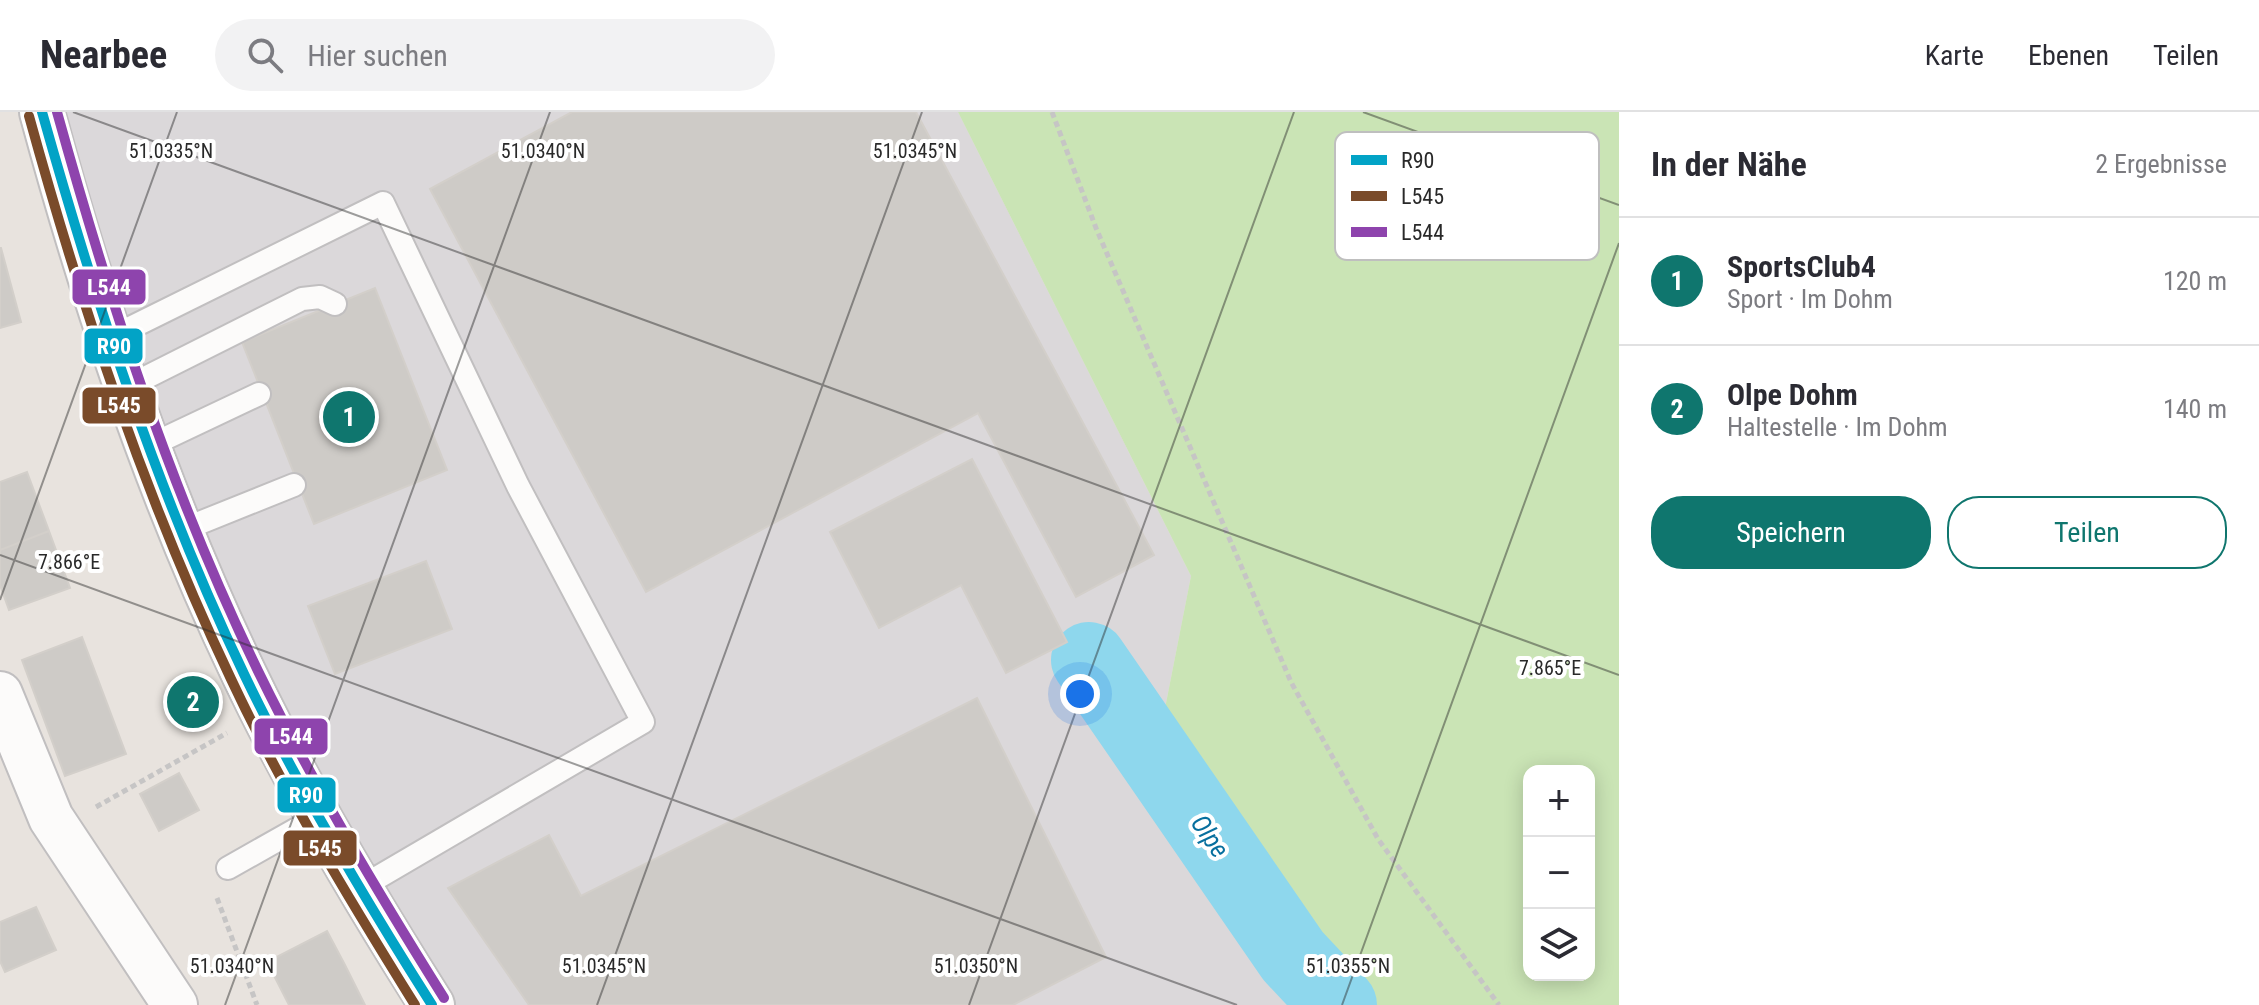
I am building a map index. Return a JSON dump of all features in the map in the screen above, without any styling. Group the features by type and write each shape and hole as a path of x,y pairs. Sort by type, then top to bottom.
{"street":[{"path":"42,112 75,234 127,387 182,530 244,675 358,889 432,1005"},
{"path":"0,694 51,818 175,1005"}],"lane":[{"path":"110,338 383,203 518,486 643,722 358,889"},
{"path":"127,387 302,299 320,297 335,304"},
{"path":"146,438 259,394"},
{"path":"182,530 294,485"},
{"path":"228,868 320,816"}],"path":[{"path":"1052,112 1096,228 1291,682 1378,839 1499,1005"},
{"path":"105,802 212,742"},
{"path":"228,868 218,879 216,896 257,1005"}],"shaded area":[{"path":"42,112 958,112 1191,576 1147,800 1303,1005 432,1005 244,675"}],"green space":[{"path":"958,112 1619,112 1619,1005 1303,1005 1147,800 1191,576"}],"building":[{"path":"572,112 916,112 1154,555 1076,597 978,413 646,592 430,189"},
{"path":"0,248 21,322 0,328"},
{"path":"375,288 447,470 314,524 242,342"},
{"path":"972,459 1067,642 1006,673 961,585 879,628 830,532"},
{"path":"27,472 49,531 0,550 0,482"},
{"path":"49,531 70,588 9,610 0,585 0,550"},
{"path":"426,561 452,629 335,674 308,606"},
{"path":"82,637 126,754 65,776 22,660"},
{"path":"977,698 1106,957 1013,1005 529,1005 448,888 549,835 581,896"},
{"path":"179,773 199,810 159,831 140,794"},
{"path":"36,907 56,950 5,972 0,961 0,922"},
{"path":"327,931 365,1005 289,1005 267,962"}],"waterway":[{"name":"Olpe","path":"1089,660 1293,956 1339,1005"}],"transit line":[{"name":"R90","path":"42,112 84,256 131,398 213,606 265,717 310,801 432,1005"},
{"name":"L544","path":"57,112 121,326 197,535 258,671 323,796 444,998"},
{"name":"L545","path":"29,116 71,260 118,402 200,611 251,721 295,804 415,1005"}],"place":[{"name":"SportsClub4","path":"349,417"},
{"name":"Olpe Dohm","path":"193,702"}]}
